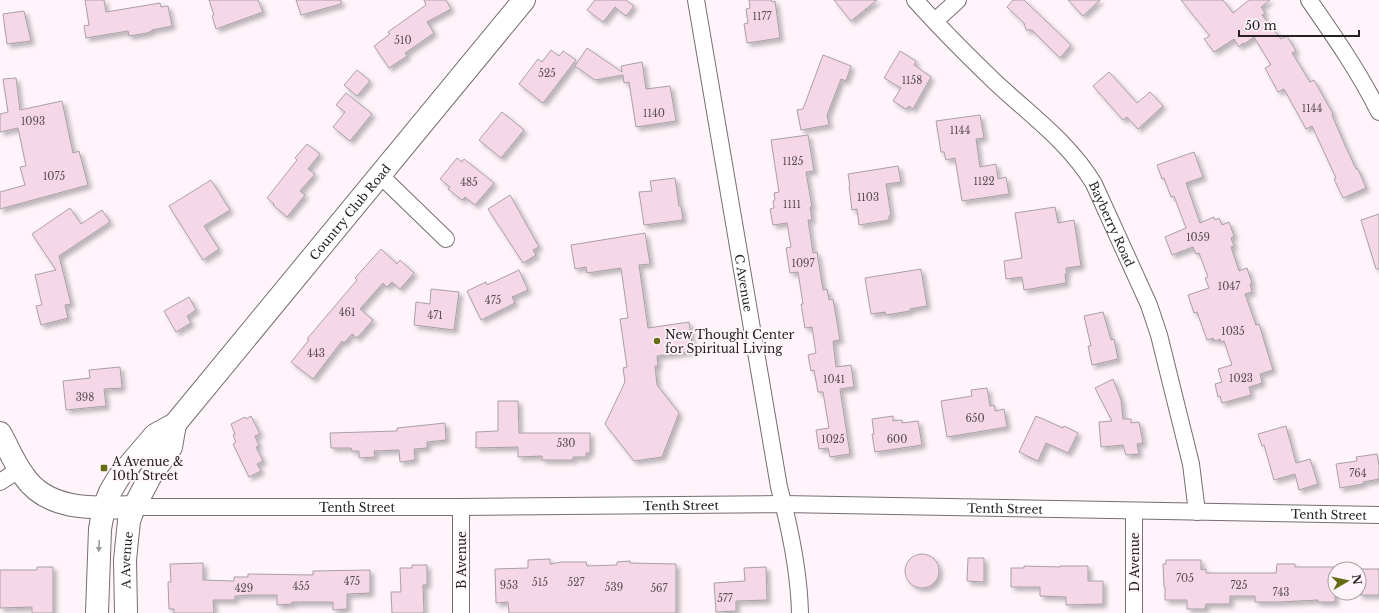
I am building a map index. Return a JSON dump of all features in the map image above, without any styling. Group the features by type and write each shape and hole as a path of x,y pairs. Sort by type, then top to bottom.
{"main road":[{"name":"Country Club Road","path":"104,507 110,492 119,478 155,434 175,424 381,176 524,0"},
{"name":"Country Club Road","path":"134,507 150,475 171,447 175,424"},
{"name":"Tenth Street","path":"0,433 24,477 31,485 50,498 66,504 82,507 134,507"},
{"path":"97,613 100,530 104,507"},
{"name":"A Avenue","path":"126,613 125,560 127,533 134,507"}],"street":[{"name":"C Avenue","path":"696,0 779,487 794,551 800,613"},
{"name":"Bayberry Road","path":"915,0 995,82 1056,136 1085,169 1094,184 1150,305 1159,335 1191,464 1197,512"},
{"path":"935,21 958,0"},
{"path":"1309,0 1364,83 1379,112"},
{"path":"381,176 446,238"},
{"path":"0,482 20,469"},
{"name":"Tenth Street","path":"134,507 460,507 783,504 1379,515"},
{"name":"B Avenue","path":"460,507 461,613"},
{"name":"D Avenue","path":"1134,511 1134,613"}],"building":[{"path":"85,0 104,0 106,12 160,3 161,7 168,6 172,26 129,36 128,31 86,38 84,26 89,25"},
{"path":"209,0 258,0 263,12 216,29 212,16 214,15"},
{"path":"296,0 341,0 341,4 301,15"},
{"path":"424,0 446,0 451,9 427,22 434,33 405,53 407,56 389,68 374,46 390,34 388,32 426,5"},
{"path":"595,0 626,0 634,6 626,16 615,7 603,22 587,10"},
{"path":"749,0 775,1 780,38 747,43 744,24 748,23 746,9 750,8"},
{"path":"834,0 877,0 851,21"},
{"path":"1013,0 1024,0 1071,45 1060,58 1032,30 1026,30 1024,23 1007,7"},
{"path":"1068,0 1100,0 1083,16"},
{"path":"1181,0 1223,0 1233,13 1249,0 1270,0 1261,7 1265,13 1262,15 1281,39 1287,36 1296,51 1292,53 1310,82 1314,80 1333,114 1332,115 1344,143 1366,188 1343,198 1334,179 1336,178 1312,126 1306,129 1284,89 1278,92 1265,68 1271,65 1254,37 1239,47 1234,39 1214,52 1204,39 1210,36"},
{"path":"24,11 31,41 7,44 3,14"},
{"path":"587,48 622,72 621,66 642,62 646,89 670,86 676,121 636,127 629,82 624,83 623,75 595,80 575,66"},
{"path":"551,50 559,56 563,51 576,60 543,103 519,84 538,59 542,62"},
{"path":"900,51 916,61 914,65 931,77 913,109 909,106 906,109 893,101 901,88 884,78"},
{"path":"823,55 851,66 846,81 841,79 827,115 829,125 801,130 797,110 803,109"},
{"path":"357,70 370,81 357,96 344,85"},
{"path":"1109,72 1137,103 1150,92 1163,106 1138,129 1127,117 1123,120 1093,86"},
{"path":"16,78 20,110 62,101 73,153 79,151 88,185 0,209 0,192 25,185 20,167 26,166 18,128 0,132 0,114 8,112 3,79"},
{"path":"346,93 372,114 350,141 333,127 345,112 336,105"},
{"path":"502,112 524,130 501,158 479,140"},
{"path":"980,115 984,138 976,139 980,167 996,164 998,179 1006,177 1009,194 962,201 955,158 946,160 944,152 941,152 936,121"},
{"path":"808,135 814,171 806,172 812,207 810,207 812,220 808,220 813,253 817,252 823,290 827,289 829,300 833,299 840,340 833,341 836,367 851,365 854,387 840,389 850,454 830,457 828,448 819,449 816,430 829,428 823,392 818,392 814,370 811,371 808,355 816,353 812,327 805,328 798,272 790,273 786,248 791,247 787,223 773,225 770,209 774,208 774,193 779,192 771,140"},
{"path":"307,144 320,154 308,169 315,174 300,191 305,195 287,217 267,198 297,160 295,158"},
{"path":"1194,152 1203,177 1186,183 1200,223 1214,217 1215,220 1219,218 1222,225 1229,222 1234,236 1231,238 1234,246 1231,247 1239,271 1247,268 1252,283 1250,284 1252,292 1245,294 1256,325 1259,324 1273,370 1260,374 1262,383 1249,387 1251,395 1222,403 1220,396 1218,397 1215,384 1222,382 1218,369 1232,365 1224,341 1221,342 1220,339 1214,341 1213,338 1207,340 1197,312 1194,313 1188,295 1209,288 1205,278 1208,277 1199,253 1196,254 1193,247 1172,255 1165,237 1186,228 1174,196 1171,197 1164,178 1162,179 1157,165"},
{"path":"457,158 462,162 464,159 494,183 475,205 465,197 462,200 448,189 450,187 440,179"},
{"path":"898,166 901,182 886,184 891,215 889,216 889,220 859,225 857,209 852,210 848,174"},
{"path":"675,178 679,206 681,206 683,220 644,225 639,192 652,191 650,181"},
{"path":"211,180 230,210 204,226 219,249 203,260 169,206"},
{"path":"510,195 539,247 533,250 536,255 523,263 488,209"},
{"path":"1055,207 1058,223 1074,220 1081,266 1066,268 1066,283 1024,290 1022,277 1006,279 1004,261 1022,258 1015,213"},
{"path":"70,208 81,224 102,210 110,222 59,256 71,304 65,305 68,318 41,325 36,306 42,305 35,275 56,270 32,234"},
{"path":"1379,214 1379,269 1376,269 1361,220"},
{"name":"New Thought Center for Spiritual Living","path":"645,233 650,264 639,265 648,328 689,322 693,351 657,356 658,366 655,366 657,385 679,413 662,457 634,461 605,424 625,382 623,368 627,367 620,319 628,318 621,268 587,273 586,267 575,269 571,245"},
{"path":"381,249 397,264 400,260 414,273 400,289 392,282 387,287 383,283 360,309 373,320 357,338 352,334 344,343 342,341 313,379 291,362 309,340 307,339 357,280 355,278"},
{"path":"921,269 927,306 910,309 910,311 886,315 885,312 871,314 865,278"},
{"path":"519,270 528,290 512,297 515,303 481,320 467,291 486,282 487,285"},
{"path":"431,289 459,292 454,330 414,325 416,302 430,304"},
{"path":"189,297 196,310 187,316 191,323 176,332 164,311"},
{"path":"1103,312 1111,340 1114,339 1118,359 1092,365 1088,346 1091,346 1084,316"},
{"path":"120,367 122,388 104,389 106,406 66,410 63,381 90,378 89,370"},
{"path":"1113,379 1121,400 1123,419 1131,419 1131,423 1139,422 1143,443 1137,444 1139,454 1126,455 1123,445 1101,447 1099,422 1112,421 1095,388"},
{"path":"987,388 990,406 994,405 995,411 1004,409 1007,427 947,437 941,401 972,396 971,390"},
{"path":"498,401 518,401 519,433 590,433 590,453 586,453 586,457 573,457 573,460 542,460 542,456 518,457 518,447 476,448 476,432 498,431"},
{"path":"251,416 260,434 255,436 259,446 256,447 263,461 257,464 261,471 249,477 233,444 236,442 231,424 245,417 246,419"},
{"path":"893,416 893,421 902,420 902,423 918,421 922,445 875,452 872,434 874,434 872,419"},
{"path":"1036,416 1063,428 1064,426 1078,433 1068,453 1046,443 1038,461 1019,452"},
{"path":"445,423 446,440 427,442 427,448 414,449 415,460 400,462 399,450 374,451 375,457 359,458 359,451 352,451 351,448 331,448 330,433 397,431 397,428"},
{"path":"1286,426 1296,463 1310,459 1318,484 1299,490 1295,474 1274,480 1264,445 1262,446 1258,434"},
{"path":"1377,454 1379,479 1363,482 1363,484 1340,488 1336,464 1357,461 1356,457"},
{"path":"925,554 932,556 937,561 939,571 937,581 932,586 919,588 912,586 907,581 905,568 907,561 912,556"},
{"path":"968,558 984,558 984,582 967,581"},
{"path":"550,559 550,564 562,562 586,562 587,566 617,565 617,562 630,561 630,563 676,564 676,613 509,613 508,602 496,603 495,569 528,568 528,560"},
{"path":"1166,560 1201,560 1201,570 1206,569 1206,573 1276,573 1277,564 1295,564 1295,567 1327,567 1327,601 1335,602 1318,602 1318,600 1255,602 1255,596 1230,596 1230,604 1206,604 1205,609 1187,609 1187,600 1165,600 1163,564 1166,564"},
{"path":"203,563 203,580 234,581 234,577 248,577 248,574 313,575 313,571 370,570 370,593 347,594 347,609 333,610 333,602 292,602 292,604 277,605 277,595 249,595 235,596 235,600 213,600 214,613 174,613 174,609 169,609 168,582 171,582 170,564"},
{"path":"412,565 427,565 427,585 423,585 424,613 392,613 391,592 401,592 400,568 412,568"},
{"path":"1024,566 1088,566 1088,581 1103,581 1103,604 1066,605 1066,597 1040,596 1040,587 1011,587 1011,568 1024,568"},
{"path":"37,567 53,567 53,613 32,613 32,607 0,608 0,570 37,570"},
{"path":"766,567 767,600 736,601 736,611 716,612 714,583 745,581 744,568"},
{"path":"1367,569 1379,569 1379,595 1367,595"}],"place":[{"name":"New Thought Center for Spiritual Living","path":"657,341"},
{"name":"A Avenue & 10th Street","path":"104,468"}]}
